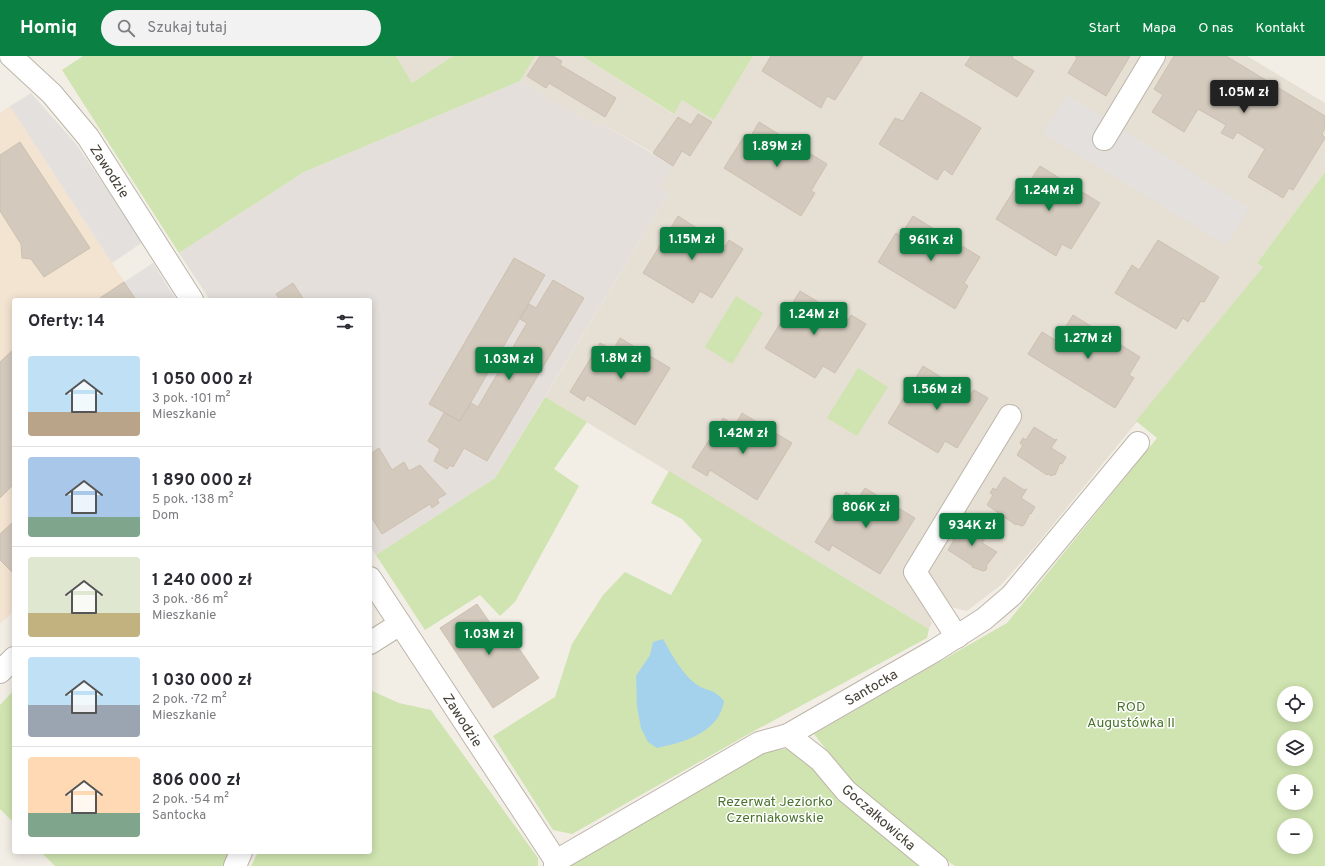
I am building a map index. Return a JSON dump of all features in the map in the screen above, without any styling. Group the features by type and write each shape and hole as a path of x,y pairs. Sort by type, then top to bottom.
{"street":[{"name":"Zawodzie","path":"11,56 52,94 88,137 191,298"},
{"path":"1104,139 1154,56"},
{"path":"957,637 915,572 1010,416"},
{"name":"Santocka","path":"555,864 759,743 788,734 957,637 984,619 1012,595 1138,443"},
{"name":"Zawodzie","path":"372,581 555,864"},
{"path":"372,642 400,624"},
{"path":"0,672 12,660"},
{"name":"Goczałkowicka","path":"788,734 820,760 846,791 937,866"},
{"path":"235,866 240,854"}],"shaded area":[{"path":"396,56 453,56 412,83"},
{"path":"535,56 582,56 673,114 682,100 714,120 753,56 1247,56 1325,103 1325,172 1257,263 1263,267 1034,548 1001,585 967,611 950,607 930,619 932,623 929,629 545,397 670,192 661,188 653,153 601,123 598,127 520,81"},
{"path":"520,81 598,127 601,123 673,166 661,187 670,192 495,478 376,555 372,549 372,298 209,298 179,253 304,172"},
{"path":"31,93 76,144 143,242 112,263 10,106"},
{"path":"1067,95 1249,208 1226,245 1043,133"},
{"path":"10,106 135,298 12,298 12,613 0,624 0,113"},
{"path":"153,263 175,298 135,298 124,282"}],"green space":[{"path":"83,56 396,56 412,83 453,56 535,56 520,81 304,172 179,253 62,70"},
{"path":"582,56 753,56 714,120 682,100 674,114"},
{"name":"ROD Augustówka II","path":"1325,172 1325,866 955,866 933,851 858,791 814,734 1007,623 1157,438 1136,421 1263,267 1257,263"},
{"path":"736,296 763,313 732,364 705,347"},
{"path":"858,368 888,387 857,436 827,418"},
{"path":"545,397 587,422 554,469 579,486 515,602 500,616 480,595 425,630 376,555 495,478"},
{"path":"669,471 929,629 927,638 754,731 572,834 553,830 493,736 555,697 572,644 603,595 625,572 671,595 702,540 682,519 651,503"},
{"path":"372,691 399,703 431,710 538,858 538,866 251,866 257,854 372,854"},
{"path":"12,692 12,821 0,809 0,705"},
{"name":"Rezerwat Jeziorko Czerniakowskie","path":"786,749 800,752 928,866 556,866 745,759 771,750"},
{"path":"43,854 228,854 222,866 55,866"}],"water":[{"path":"663,639 678,664 692,681 701,687 714,692 724,701 721,712 708,728 689,739 657,748 648,742 641,728 637,707 636,676 650,655 653,642"}],"building":[{"path":"540,56 553,56 562,61 560,65 616,98 605,117 549,83 546,88 527,76"},
{"path":"771,56 863,56 835,100 827,96 821,108 762,71"},
{"path":"971,56 1013,56 1012,58 1034,71 1017,97 965,65"},
{"path":"1075,56 1130,56 1106,96 1068,73 1077,58"},
{"path":"1174,56 1226,56 1325,116 1325,128 1322,134 1325,138 1293,190 1289,188 1283,198 1248,177 1265,149 1237,132 1233,139 1221,133 1226,125 1198,109 1184,132 1152,112 1163,95 1154,89"},
{"path":"921,92 981,128 952,175 944,169 937,180 879,144 895,118 903,121"},
{"path":"698,114 712,122 690,156 682,151 673,166 653,153 678,117 691,125"},
{"path":"759,122 827,164 811,191 815,193 801,216 724,168 743,138 748,141"},
{"path":"20,142 90,248 44,277 31,259 22,258 21,244 0,211 0,155"},
{"path":"1040,166 1100,203 1071,249 1062,244 1056,256 996,219 1016,187 1023,191"},
{"path":"678,216 725,246 729,240 743,249 712,298 700,291 693,303 643,273"},
{"path":"913,216 980,257 964,283 968,286 955,309 878,262 896,233 900,236"},
{"path":"1158,240 1219,277 1204,302 1201,301 1188,322 1183,318 1176,329 1115,293 1132,265 1139,270"},
{"path":"514,258 545,275 460,421 429,404"},
{"path":"553,280 584,298 487,461 464,448 453,467 450,465 447,469 434,461 440,449 428,441 444,413 460,421 471,403 478,407 527,323 520,319 529,304 536,308"},
{"path":"124,282 135,298 100,298"},
{"path":"293,283 303,298 279,298 276,294"},
{"path":"800,291 848,320 851,315 866,324 835,373 823,366 815,378 765,348"},
{"path":"1073,315 1140,357 1129,375 1134,378 1115,408 1028,354 1042,332 1057,341"},
{"path":"620,338 670,368 635,425 587,395 584,401 570,392 600,343 613,350"},
{"path":"12,351 12,486 0,498 0,362"},
{"path":"923,366 970,395 974,390 988,398 957,448 945,441 938,453 888,423"},
{"path":"742,413 792,443 757,500 710,470 707,476 692,467 723,418 735,425"},
{"path":"1034,427 1055,440 1057,439 1051,448 1066,457 1062,464 1060,463 1055,475 1047,475 1017,455 1023,445 1020,443 1023,438 1026,440"},
{"path":"379,448 392,470 404,462 409,471 420,465 446,494 437,499 439,503 432,508 430,504 382,534 372,518 372,453"},
{"path":"1004,477 1024,490 1027,489 1021,498 1035,507 1022,526 1016,525 987,505 993,495 990,493 993,488 996,490"},
{"path":"865,488 915,518 880,574 832,545 829,551 815,542 846,492 857,500"},
{"path":"965,522 986,535 988,534 982,543 997,552 986,566 986,570 983,571 972,567 973,566 948,550 954,540 951,538 954,534 957,535"},
{"path":"12,523 12,572 0,560 0,534"},
{"path":"477,604 499,636 507,631 539,678 493,708 440,628"}]}
